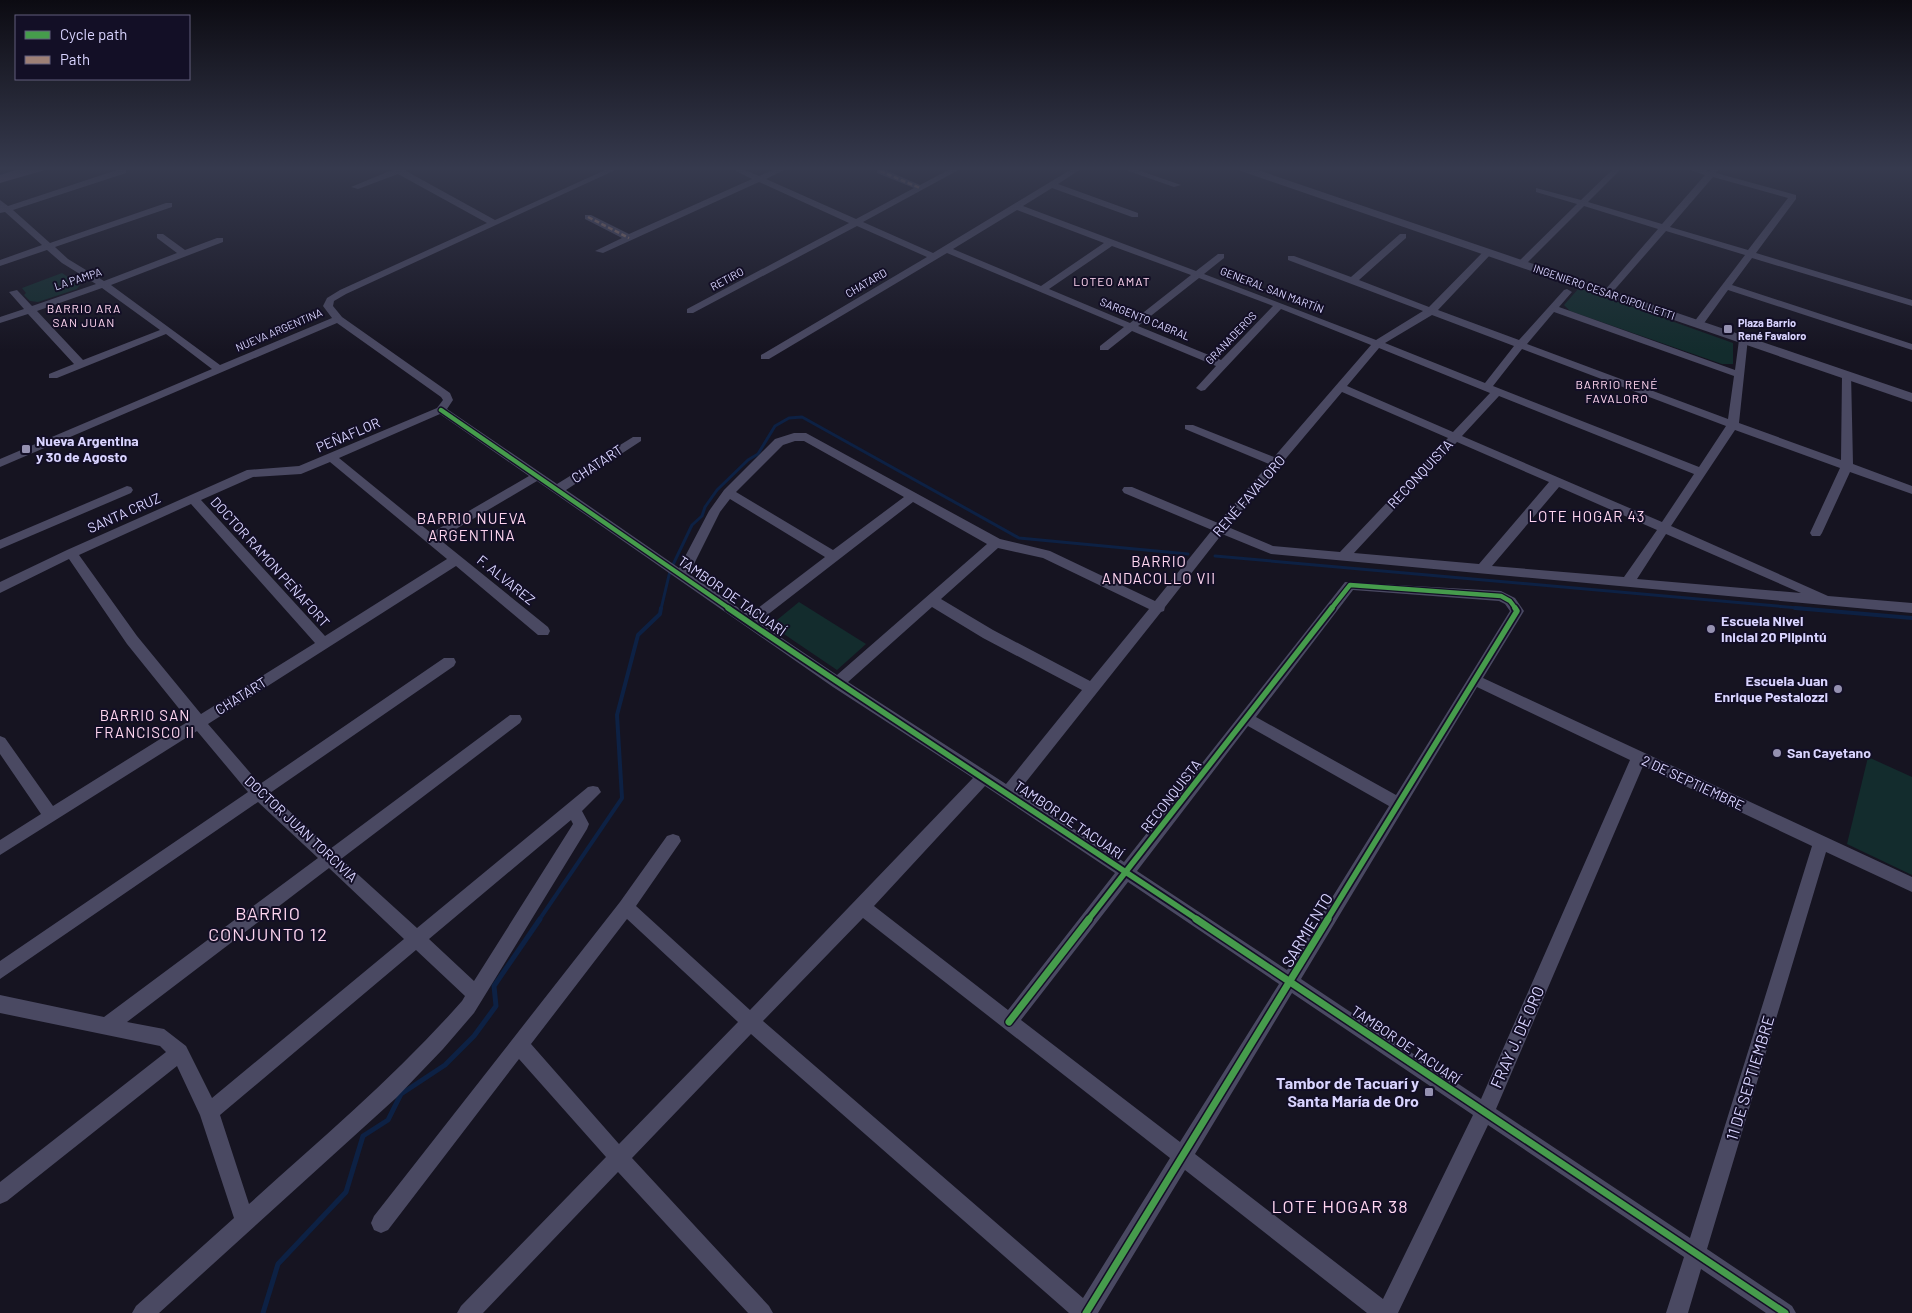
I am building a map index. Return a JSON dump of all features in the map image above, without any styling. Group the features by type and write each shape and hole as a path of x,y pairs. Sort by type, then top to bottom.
{"street":[{"path":"27,228 65,261 168,330 220,370"},
{"path":"0,263 101,228"},
{"name":"NUEVA ARGENTINA","path":"0,464 338,319 328,306 330,300 343,292 482,228"},
{"path":"609,228 628,238"},
{"path":"600,251 650,228"},
{"name":"RETIRO","path":"690,311 844,228"},
{"path":"870,228 934,258"},
{"name":"CHATARD","path":"765,357 982,228"},
{"name":"GENERAL SAN MARTÍN","path":"1074,228 1377,344"},
{"name":"INGENIERO CESAR CIPOLLETTI","path":"1418,228 1912,398"},
{"path":"1521,264 1557,228"},
{"path":"1607,293 1664,228"},
{"path":"1665,228 1912,303"},
{"path":"1698,324 1769,228"},
{"path":"160,236 184,254"},
{"path":"1352,281 1403,236"},
{"name":"LA PAMPA","path":"0,320 103,285 220,240"},
{"path":"1041,290 1111,242"},
{"name":"SARGENTO CABRAL","path":"947,250 1223,365"},
{"name":"RENÉ FAVALORO","path":"1008,793 1159,608 1220,529 1278,463 1377,344 1431,311 1488,252"},
{"path":"1104,348 1221,256"},
{"path":"1291,258 1733,425 1912,490"},
{"path":"1726,286 1912,346"},
{"path":"14,292 80,365"},
{"name":"RECONQUISTA","path":"1344,556 1455,437 1492,390 1520,345 1567,292"},
{"name":"GRANADEROS","path":"1201,388 1279,305"},
{"path":"1552,308 1740,375"},
{"path":"338,319 446,395 448,400 441,410"},
{"path":"53,376 168,330"},
{"path":"1628,582 1733,425 1744,340"},
{"path":"1377,344 1702,473"},
{"path":"1816,533 1847,466 1848,376"},
{"path":"1341,387 1834,602"},
{"name":"PEÑAFLOR","path":"262,471 301,470 441,410"},
{"name":"TAMBOR DE TACUARÍ","path":"441,410 838,683 984,777 1785,1313"},
{"path":"1189,427 1278,463"},
{"path":"679,572 715,511 728,493 779,442 794,436 806,437 996,543 1046,554 1159,608"},
{"name":"CHATART","path":"557,490 637,438"},
{"name":"F. ALVAREZ","path":"332,458 543,631"},
{"name":"SANTA CRUZ","path":"0,587 251,473 262,471"},
{"path":"430,539 537,476"},
{"path":"1483,568 1557,481"},
{"path":"0,545 127,490"},
{"path":"1128,490 1271,550 1912,608"},
{"path":"728,493 833,556"},
{"path":"750,621 911,497"},
{"name":"DOCTOR RAMON PEÑAFORT","path":"193,499 324,644"},
{"path":"838,683 933,601 996,543"},
{"name":"DOCTOR JUAN TORCIVIA","path":"72,553 132,640 258,792 330,856 476,994"},
{"name":"CHATART","path":"0,848 456,560"},
{"name":"RECONQUISTA","path":"1009,1022 1350,584"},
{"name":"SARMIENTO","path":"1086,1313 1517,611 1510,601 1500,596 1350,584"},
{"path":"933,601 988,634 1092,689"},
{"path":"0,971 449,662"},
{"name":"2 DE SEPTIEMBRE","path":"1475,680 1912,885"},
{"path":"108,1024 515,718"},
{"path":"1246,718 1399,804"},
{"path":"0,742 50,816"},
{"name":"FRAY J. DE ORO","path":"1385,1313 1485,1112 1640,757"},
{"path":"468,1313 862,907 984,777"},
{"path":"208,1112 593,792"},
{"path":"143,1313 389,1091 437,1043 468,1007 581,824 573,809"},
{"path":"381,1224 626,907 673,842"},
{"name":"11 DE SEPTIEMBRE","path":"1677,1313 1821,843"},
{"path":"626,907 751,1022 1086,1313"},
{"path":"862,907 1385,1313"},
{"path":"0,1004 108,1024 164,1038 180,1052 208,1112 245,1221"},
{"path":"519,1045 619,1158 762,1313"},
{"path":"0,1194 180,1052"}],"green space":[{"path":"62,273 80,285 77,289 38,302 30,301 24,295 26,293 22,288"},
{"path":"1579,288 1733,343 1733,364 1722,364 1570,311 1564,305"},
{"path":"799,602 866,644 837,670 775,628 777,620"},
{"path":"1868,757 1912,777 1912,875 1847,844"}],"waterway":[{"path":"661,609 670,571 692,525 702,516 705,507 717,490 748,460 758,454 775,426 789,418 802,417 1019,538 1188,554"},
{"path":"1215,556 1810,609"},
{"path":"539,920 622,798 617,715 638,635 660,614 661,608"},
{"path":"1795,608 1912,618"},
{"path":"263,1313 278,1264 346,1192 363,1136 388,1120 401,1094 445,1065 474,1036 496,1006 494,986 540,919"}],"marked path":[{"path":"610,228 629,238"}],"cycle path":[{"path":"441,410 838,683 984,777 1785,1313"},
{"path":"1009,1022 1350,585 1501,596 1510,601 1517,611 1086,1313"}],"place":[{"name":"Plaza Barrio René Favaloro","path":"1728,329"},
{"name":"Nueva Argentina y 30 de Agosto","path":"26,449"},
{"name":"Escuela Nivel Inicial 20 Pilpintú","path":"1711,629"},
{"name":"Escuela Juan Enrique Pestalozzi","path":"1838,689"},
{"name":"San Cayetano","path":"1777,753"},
{"name":"Tambor de Tacuarí y Santa María de Oro","path":"1429,1092"}],"district":[{"name":"LOTEO AMAT","path":"1112,282"},
{"name":"BARRIO ARA SAN JUAN","path":"84,316"},
{"name":"BARRIO RENÉ FAVALORO","path":"1617,392"},
{"name":"LOTE HOGAR 43","path":"1587,517"},
{"name":"BARRIO NUEVA ARGENTINA","path":"472,528"},
{"name":"BARRIO ANDACOLLO VII","path":"1159,570"},
{"name":"BARRIO SAN FRANCISCO II","path":"145,724"},
{"name":"BARRIO CONJUNTO 12","path":"268,924"},
{"name":"LOTE HOGAR 38","path":"1340,1207"}]}
